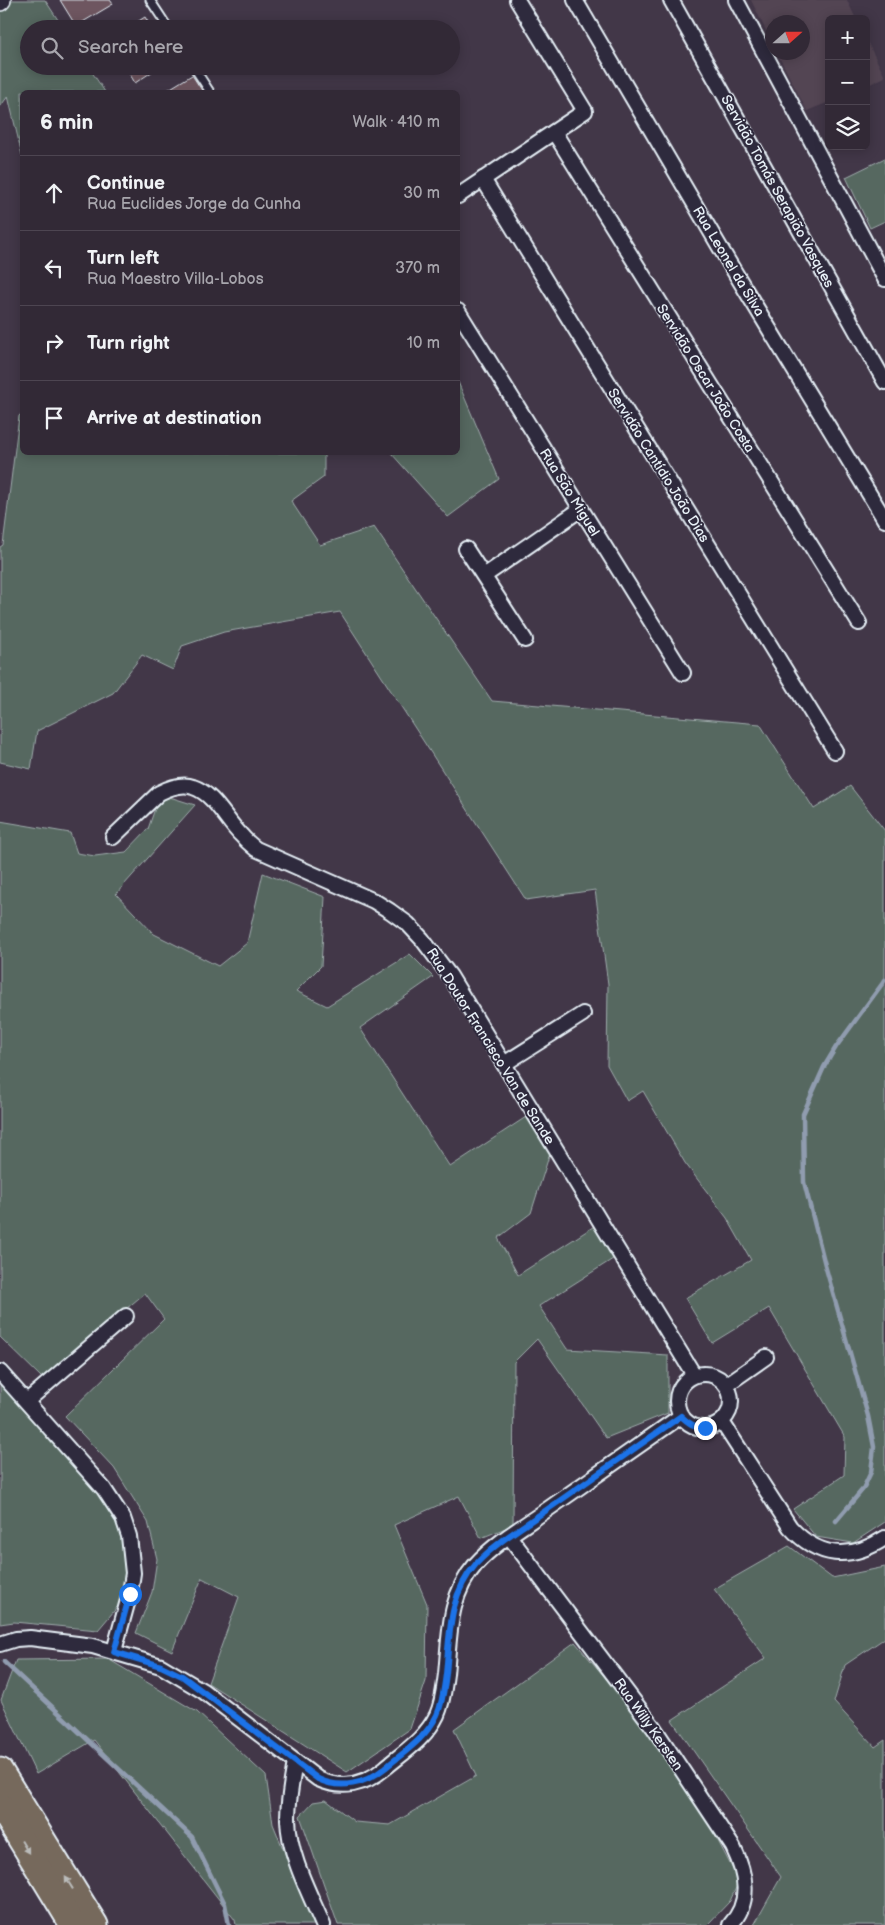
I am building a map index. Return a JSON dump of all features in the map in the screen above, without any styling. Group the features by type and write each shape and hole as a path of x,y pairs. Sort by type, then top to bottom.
{"highway":[{"path":"0,1771 95,1925"},
{"path":"0,1805 73,1925"}],"street":[{"path":"460,195 585,111 517,0"},
{"name":"Rua Leonel da Silva","path":"575,0 728,260 885,520"},
{"name":"Servidão Tomás Serapião Vasques","path":"671,0 885,382"},
{"path":"736,0 885,279"},
{"name":"Servidão Oscar João Costa","path":"554,132 859,623"},
{"name":"Servidão Cantídio João Dias","path":"483,179 835,752"},
{"name":"Rua São Miguel","path":"460,314 683,673"},
{"path":"484,576 581,509"},
{"path":"466,549 525,640"},
{"name":"Rua Doutor Francisco Van de Sande","path":"113,837 159,793 179,786 192,786 201,790 212,800 241,836 256,849 374,902 408,924 436,956 694,1375"},
{"path":"504,1064 583,1014"},
{"path":"27,1401 126,1316"},
{"path":"726,1385 766,1357"},
{"path":"0,1372 104,1489 123,1518 130,1536 133,1573 130,1594 114,1652"},
{"path":"702,1373 712,1374 720,1378 726,1385 732,1400 728,1415 722,1422 705,1428 696,1427 688,1423 681,1416 678,1409 678,1393 687,1379 702,1373"},
{"path":"0,1644 16,1638 30,1638 92,1646 161,1666 182,1676 295,1762 327,1783 339,1786 368,1779 382,1771 418,1741 437,1714 443,1697 454,1603 459,1589 477,1563 509,1536 681,1416"},
{"path":"722,1422 790,1527 811,1546 826,1552 842,1554 868,1548 885,1538"},
{"name":"Rua Willy Kersten","path":"509,1536 654,1728 733,1847 741,1865 745,1883 744,1898 738,1916 730,1925"},
{"path":"295,1762 288,1820 292,1843 300,1869 323,1925"}],"lane":[{"path":"150,0 163,20"},
{"path":"199,75 209,90"}],"shaded area":[{"path":"751,0 847,0 854,15 825,15 825,104 807,111 781,60 810,60 810,15 765,15 765,29"},
{"path":"870,47 885,77 870,84"}],"green space":[{"path":"11,0 45,0 58,20 20,20 20,75 94,75 104,90 20,90 20,147 8,96 0,107 0,11"},
{"path":"885,158 885,221 870,228 846,177"},
{"path":"460,387 499,479 448,517 393,455 460,455"},
{"path":"19,416 20,455 324,455 324,477 291,501 320,545 374,527 492,701 760,724 814,809 850,786 885,831 885,1522 853,1543 816,1537 793,1509 844,1475 845,1437 769,1308 712,1343 685,1298 751,1260 727,1218 685,1163 643,1091 627,1101 607,1065 608,984 595,890 526,900 340,612 224,632 182,646 173,670 142,655 113,693 37,731 31,769 0,762 0,547 3,545"},
{"path":"160,794 195,805 116,894 154,934 218,966 247,943 263,873 325,897 321,966 296,991 327,1006 410,954 433,977 360,1028 450,1167 529,1115 550,1153 531,1213 498,1238 518,1275 596,1225 616,1257 539,1306 567,1349 668,1355 668,1413 606,1438 537,1339 514,1362 513,1525 481,1538 459,1496 394,1525 427,1604 426,1681 410,1729 347,1772 208,1683 239,1597 202,1578 172,1651 136,1633 152,1592 157,1559 148,1522 114,1468 65,1416 164,1319 145,1293 43,1379 0,1337 0,821 70,833 77,853 95,856 126,852 148,829"},
{"path":"0,1381 101,1493 119,1521 130,1559 125,1598 98,1630 14,1622 0,1624"},
{"path":"789,1546 832,1578 885,1567 885,1638 845,1665 834,1702 875,1747 885,1740 885,1925 754,1925 781,1877 672,1720 766,1658 714,1589"},
{"path":"575,1642 648,1728 706,1818 739,1881 730,1901 707,1925 338,1925 300,1816 313,1802 326,1800 355,1822 390,1825 476,1776 454,1729"},
{"path":"108,1659 197,1712 266,1776 273,1824 314,1925 236,1925 235,1920 94,1740 36,1774 1,1700 16,1660"}],"building":[{"path":"60,0 110,0 113,4 86,20 72,20"},
{"path":"130,75 147,75 135,83"},
{"path":"192,75 202,90 167,90"}],"waterway":[{"path":"836,1521 863,1489 871,1472 874,1447 868,1416 825,1265 804,1182 803,1114 824,1067 836,1047 885,980"},
{"path":"4,1662 192,1837 225,1904 229,1925"}],"route":[{"path":"130,1594 114,1652 142,1659 182,1676 318,1779 339,1786 351,1784 368,1779 382,1771 418,1741 437,1714 443,1697 454,1603 466,1576 477,1563 509,1536 681,1416 688,1423 696,1427 705,1428"}]}
